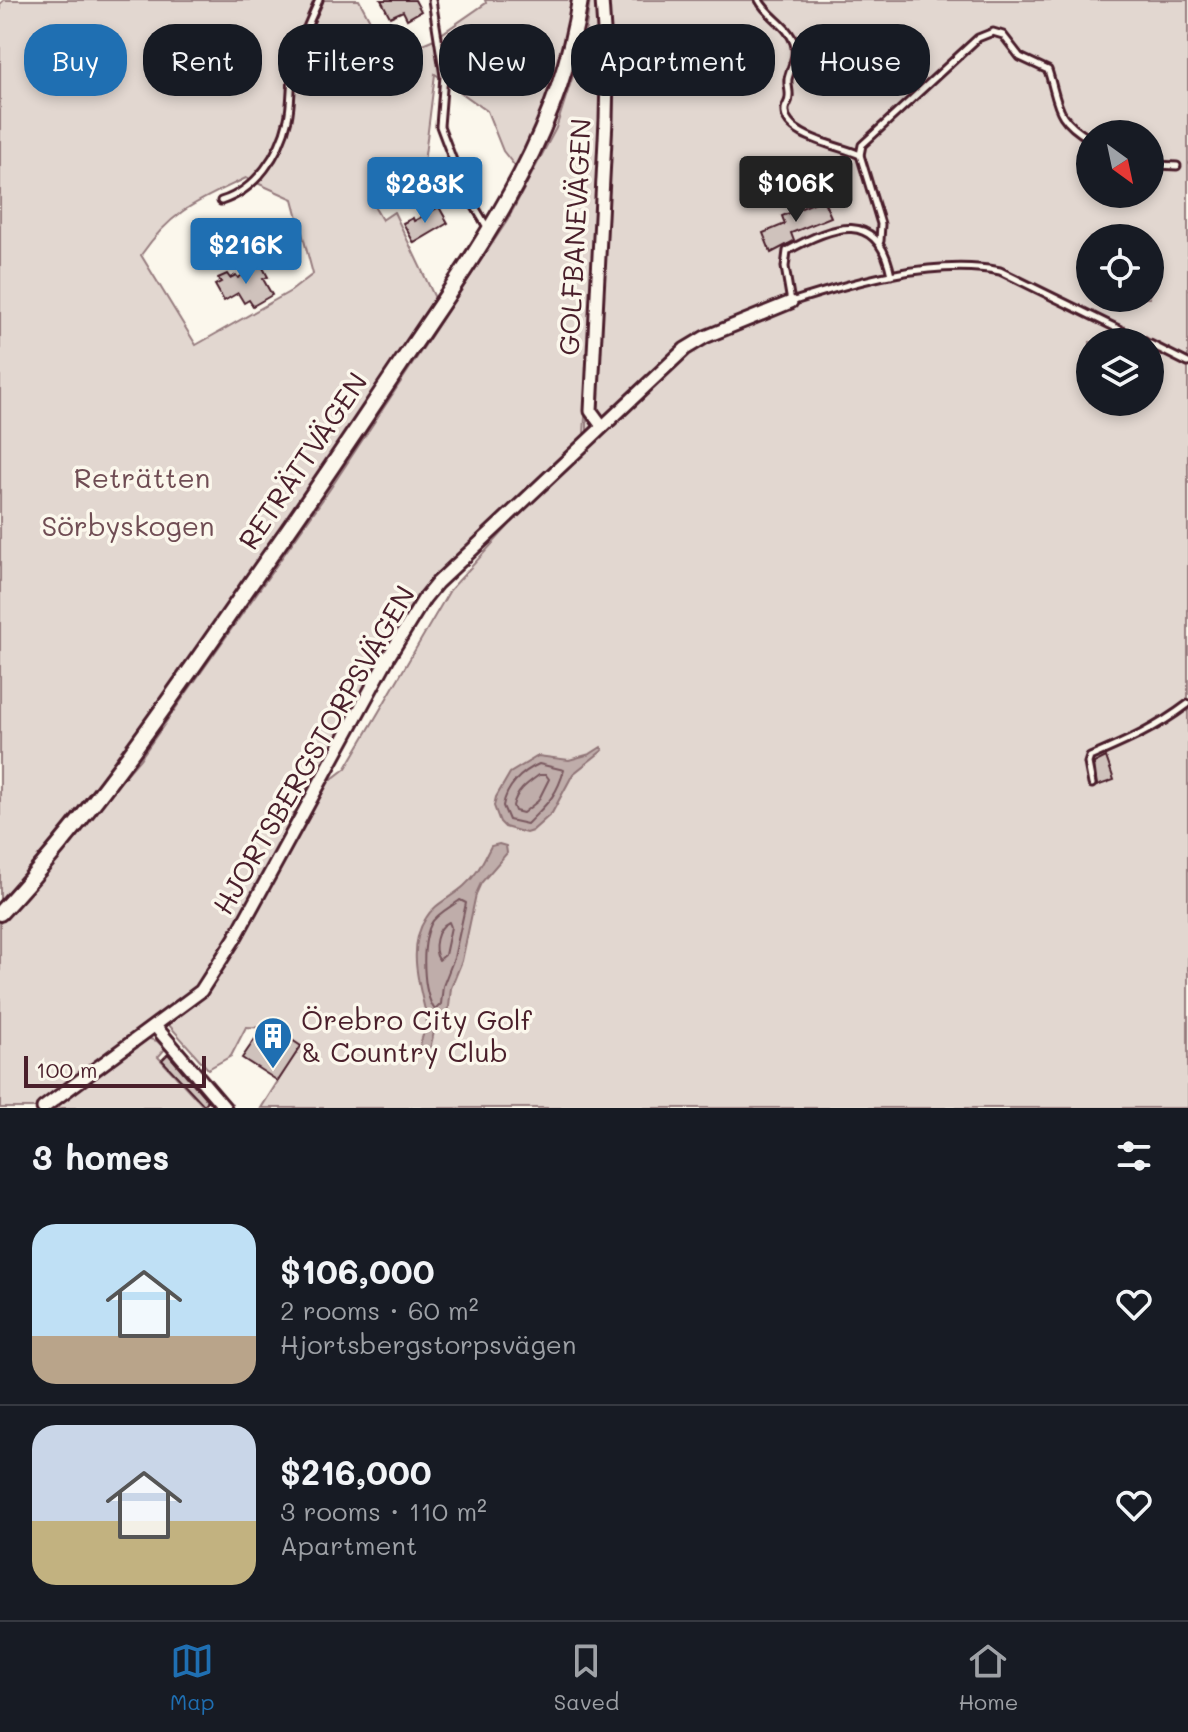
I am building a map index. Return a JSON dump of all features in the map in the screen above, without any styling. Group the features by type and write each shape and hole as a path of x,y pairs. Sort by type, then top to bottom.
{"street":[{"name":"RETRÄTTVÄGEN","path":"0,913 34,877 130,752 325,477 449,294 532,158 551,115 575,35 580,0"},
{"name":"GOLFBANEVÄGEN","path":"602,0 607,76 591,397 591,411 602,426"},
{"name":"HJORTSBERGSTORPSVÄGEN","path":"43,1108 201,991 213,975 342,738 424,599 447,573 685,349 705,337 791,302"},
{"path":"155,1026 225,1108"}],"lane":[{"path":"221,201 247,189 263,171 278,144 288,119 293,68 302,35 319,0"},
{"path":"432,0 444,76 440,126 463,187 489,229"},
{"path":"759,0 763,9 790,34 795,46 795,59 787,84 790,98 785,110 787,120 809,138 860,155"},
{"path":"880,241 881,224 860,155 862,145 978,38 993,32 1003,35 1020,57 1048,70 1054,100 1060,112 1076,128"},
{"path":"1164,165 1177,166"},
{"path":"791,302 785,267 787,251 808,239 844,228 866,231 880,241 887,253 891,275"},
{"name":"HJORTSBERGSTORPSVÄGEN","path":"791,302 891,275 958,266 1000,271 1117,328"},
{"name":"HJORTSBERGSTORPSVÄGEN","path":"1164,351 1188,363"},
{"path":"1092,784 1088,770 1090,757 1146,732 1188,704"}],"green space":[{"name":"Reträtten","path":"4,0 359,0 372,24 278,24 278,96 423,96 423,44 439,36 439,77 435,74 424,163 371,201 382,220 394,212 435,298 432,307 129,751 0,904 0,4","holes":["246,178 293,199 313,274 291,291 196,345 141,255 164,227 187,208"]},
{"name":"Reträtten","path":"485,0 575,0 555,80 555,24 456,24 486,3"},
{"path":"590,0 1188,0 1188,1108 261,1108 300,1046 268,1028 246,1027 231,1056 208,1069 161,1016 37,1108 0,1108 0,923 140,759 330,489 507,221 556,128 571,81 571,96 775,96 775,24 586,24","holes":["587,381 587,440 450,590 346,768 315,792 302,796 423,596 482,532 584,435"]},
{"name":"Reträtten","path":"466,96 550,96 518,170 503,151 487,111"},
{"path":"146,1038 157,1041 165,1049 158,1057 205,1108 51,1108"}],"water":[{"path":"601,747 603,750 573,774 552,813 532,831 526,833 505,827 500,822 494,806 510,773 538,756 569,760"},
{"path":"491,846 506,846 507,853 481,883 476,894 462,961 451,988 449,1007 434,1032 429,1053 421,1055 420,1045 427,1019 416,966 420,929 434,909 473,877"}],"building":[{"path":"381,0 415,0 421,11 407,19 403,11 390,17"},
{"path":"823,199 831,217 791,233 794,241 771,253 763,233 785,224 782,216"},
{"path":"439,207 448,223 414,243 403,223 413,218 414,221"},
{"path":"261,264 268,277 263,279 272,295 253,306 249,300 244,303 238,293 224,301 215,285 221,282 218,278 227,274 230,278 236,275 238,278"},
{"path":"1106,757 1114,780 1097,786 1094,763"},
{"name":"Örebro City Golf & Country Club","path":"286,1036 301,1046 278,1081 242,1058 255,1039 276,1052"},
{"path":"168,1054 208,1101 204,1105 162,1060"}],"place":[{"name":"Örebro City Golf & Country Club","path":"273,1070"}],"park label":[{"name":"Sörbyskogen","path":"128,526"}]}
